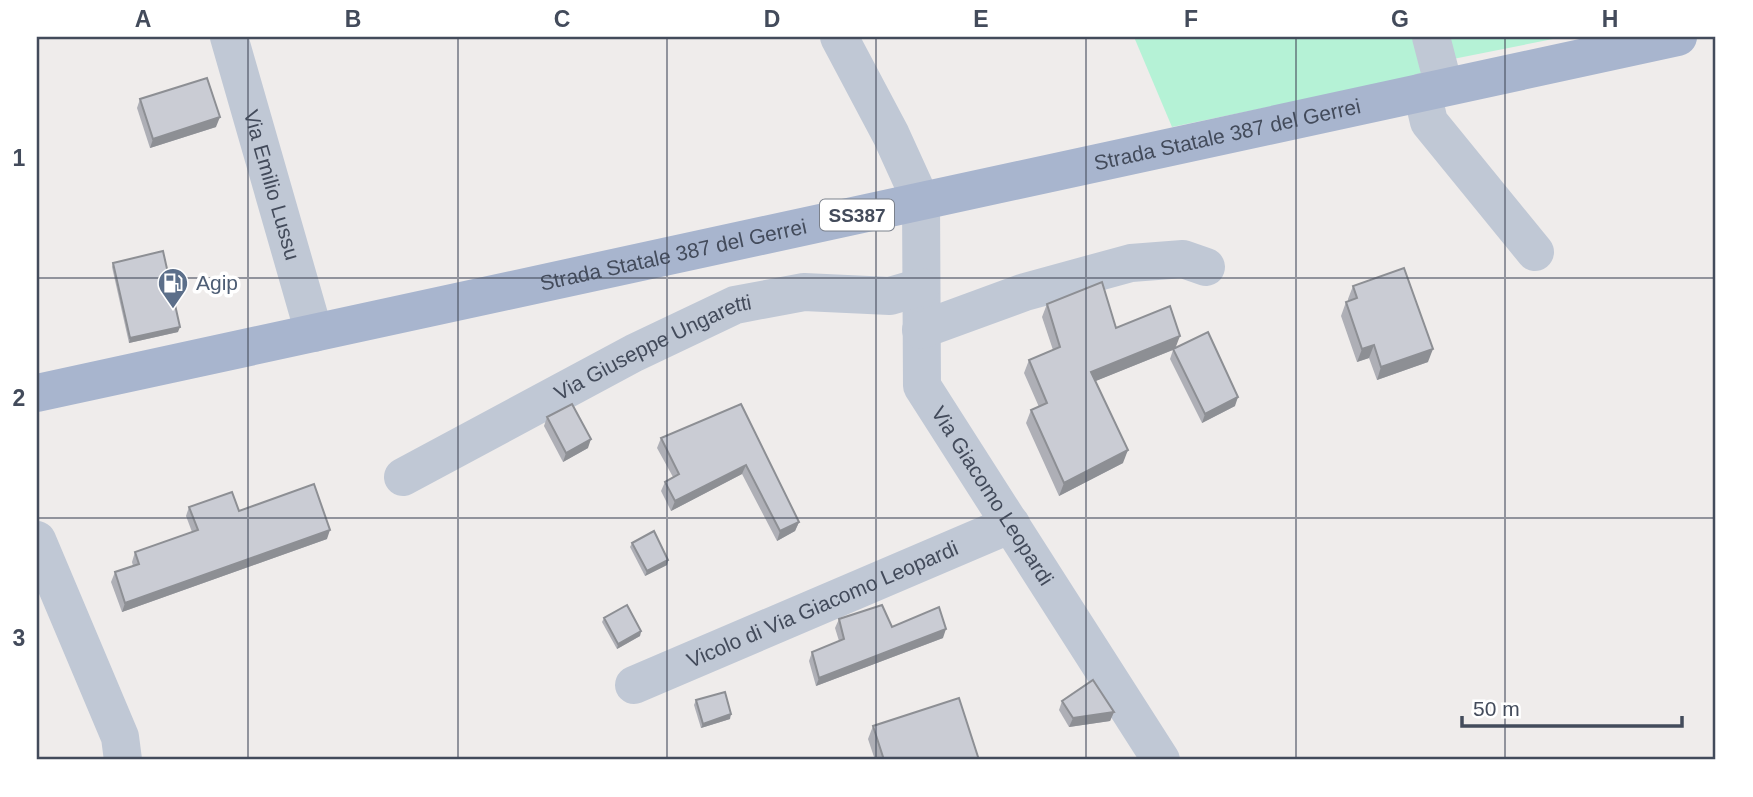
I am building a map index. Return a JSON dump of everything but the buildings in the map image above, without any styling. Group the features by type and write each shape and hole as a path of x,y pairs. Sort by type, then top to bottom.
{"main road":[{"name":"Strada Statale 387 del Gerrei","path":"37,393 1678,37"}],"street":[{"name":"Via Emilio Lussu","path":"229,37 314,333"},
{"path":"839,37 891,135 921,201"},
{"path":"1431,37 1433,90 1429,122 1535,252"},
{"name":"Via Giacomo Leopardi","path":"921,201 922,386 1161,760"},
{"path":"921,330 1025,292 1131,263 1183,259 1206,267"},
{"name":"Via Giuseppe Ungaretti","path":"403,477 634,354 735,305 804,292 890,296 921,287"},
{"name":"Vicolo di Via Giacomo Leopardi","path":"634,685 1011,524"},
{"path":"37,540 120,737 123,760"}],"green space":[{"path":"1134,37 1413,37 1424,75 1172,127"},
{"path":"1446,37 1563,37 1453,59"}],"place":[{"name":"Agip","path":"173,310"}]}
